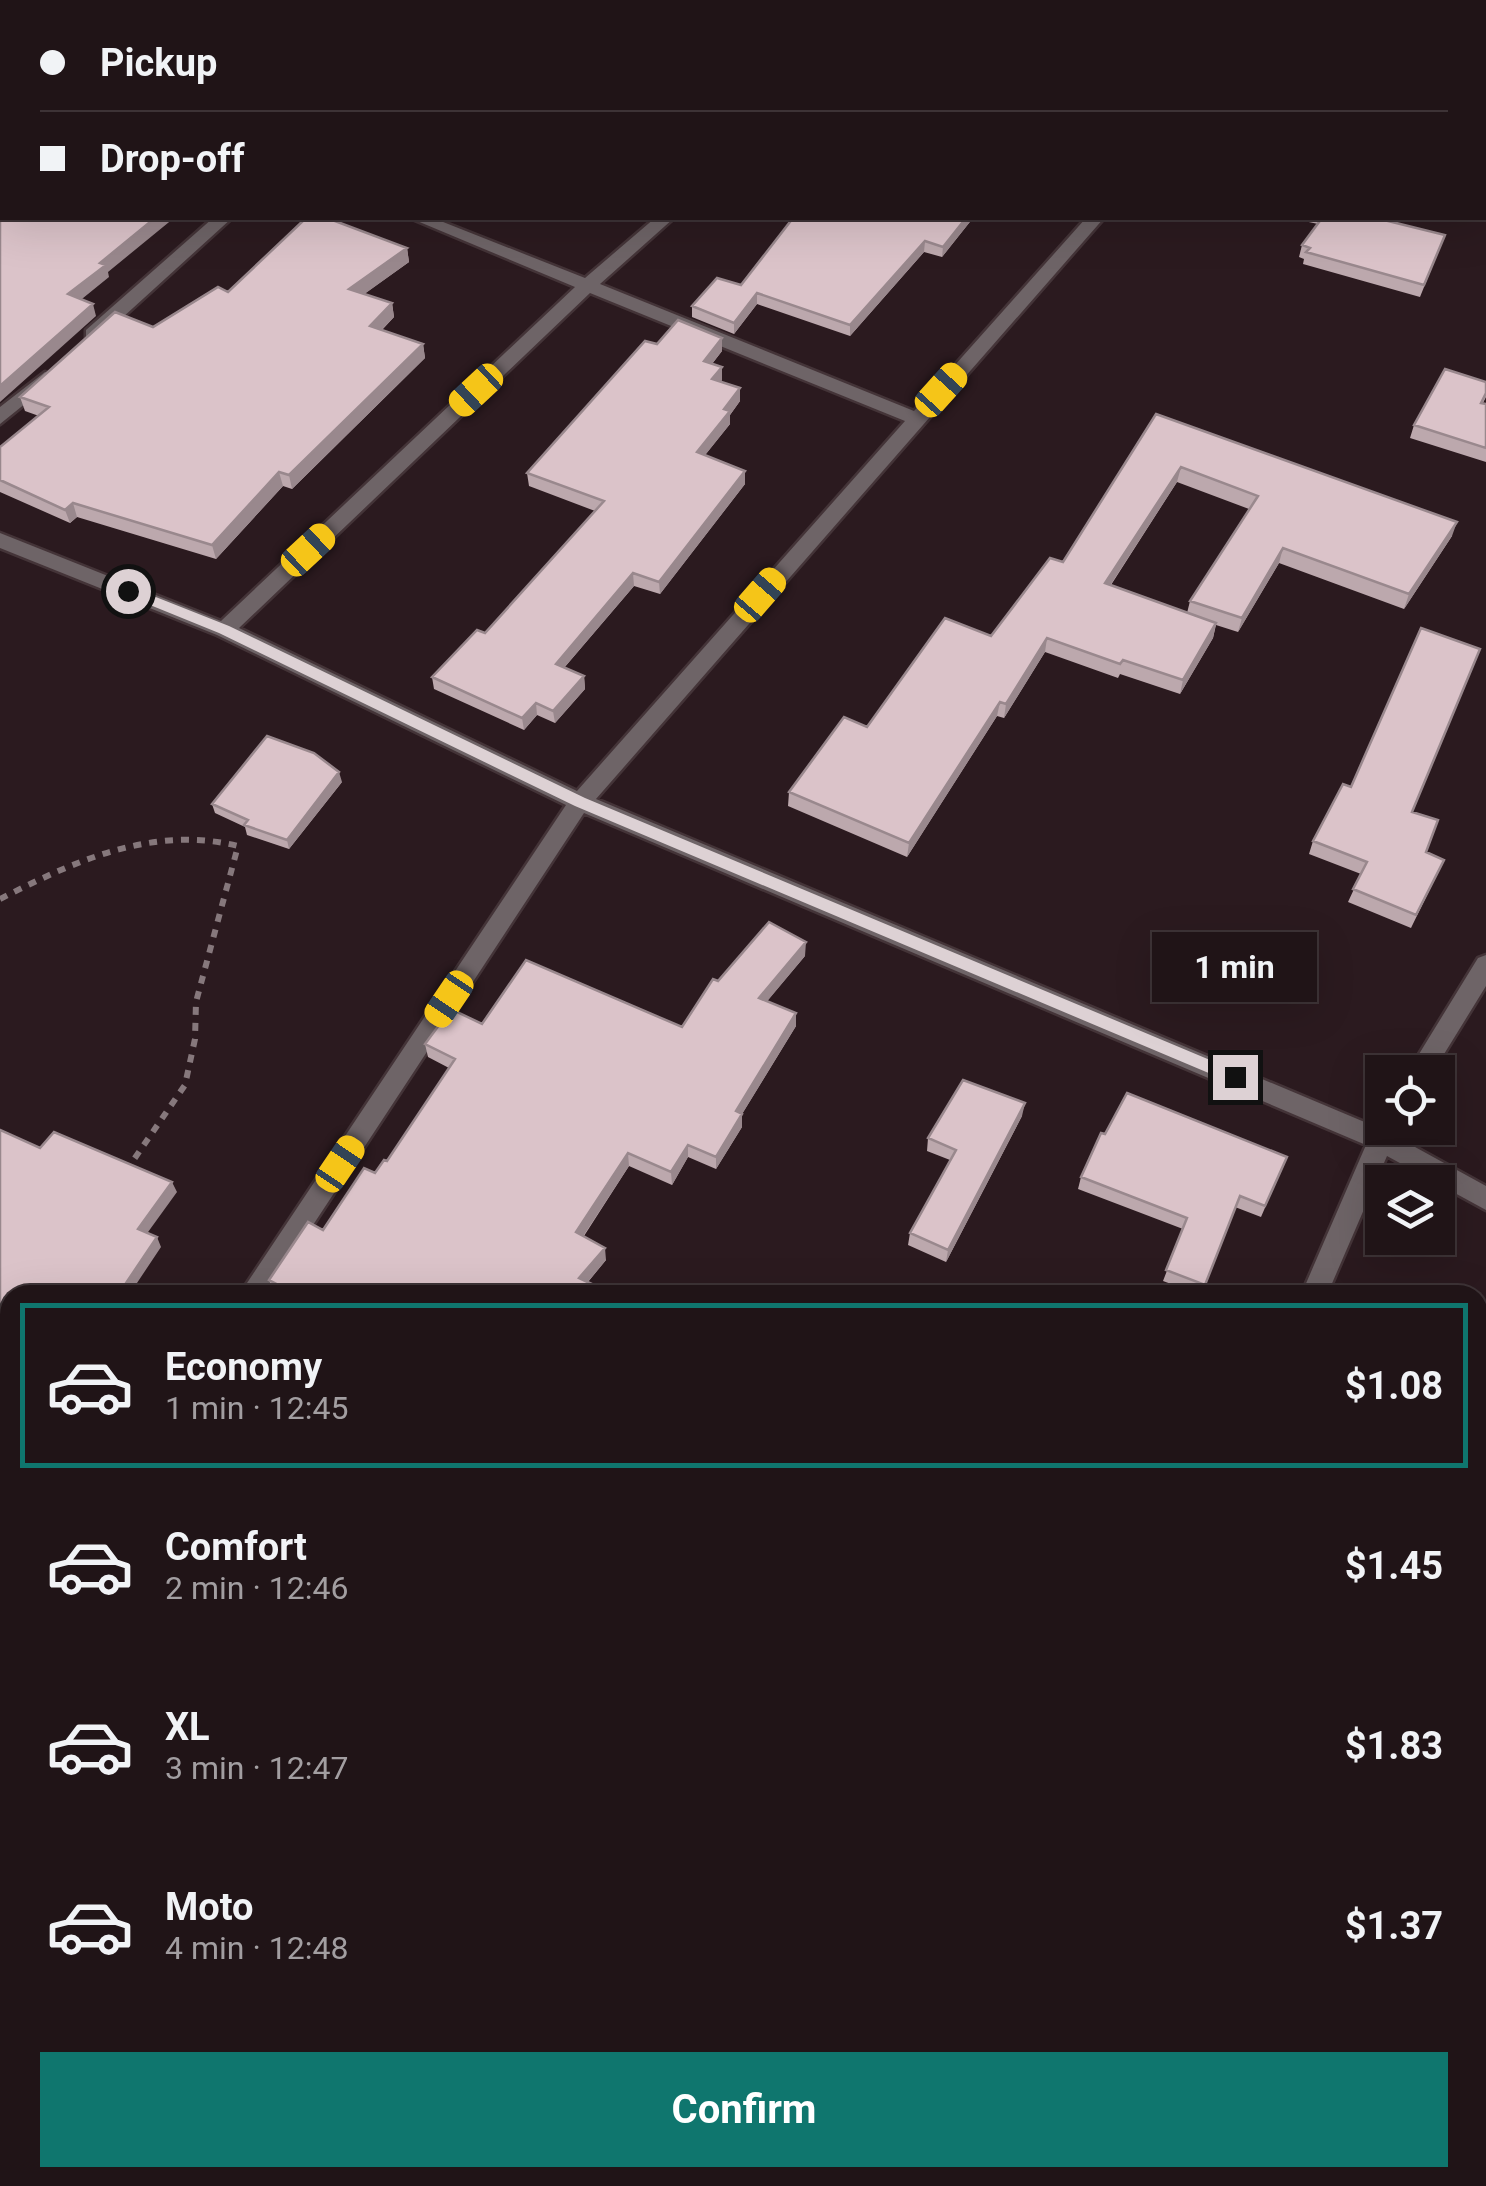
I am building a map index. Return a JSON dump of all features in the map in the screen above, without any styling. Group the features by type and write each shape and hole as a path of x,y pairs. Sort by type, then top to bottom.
{"street":[{"path":"0,418 221,220"},
{"path":"424,220 915,418"},
{"path":"224,630 588,284 663,220"},
{"path":"259,1285 580,802 1093,220"},
{"path":"0,540 224,630 580,802 1365,1126"},
{"path":"1431,1055 1486,966"},
{"path":"1318,1285 1378,1145"},
{"path":"1402,1145 1486,1199"}],"path":[{"path":"0,900 46,873 108,852 175,839 220,840 238,846 238,858 222,902 196,1002 195,1040 186,1086 119,1180"}],"building":[{"path":"0,220 153,220 100,263 106,265 68,294 93,304 0,386"},
{"path":"304,220 332,220 407,248 349,289 392,303 370,326 423,344 289,475 279,472 212,545 73,503 65,510 0,480 0,447 49,407 20,397 115,312 153,327 218,287 228,292"},
{"path":"791,220 964,220 943,247 925,241 850,325 757,293 734,323 692,306 717,278 741,285"},
{"path":"1321,220 1384,220 1445,235 1424,285 1306,252 1310,248 1302,245"},
{"path":"678,320 722,338 704,361 722,367 712,379 740,388 724,409 730,411 697,452 745,471 659,582 633,573 556,664 584,676 553,711 536,703 522,718 432,677 477,630 485,633 604,501 527,473 645,341 657,344"},
{"path":"1445,369 1486,382 1481,403 1486,404 1486,448 1414,425"},
{"path":"1156,414 1457,522 1409,594 1283,548 1242,618 1190,601 1258,496 1181,467 1105,583 1216,623 1183,680 1123,660 1120,664 1047,638 1006,704 1000,702 909,843 789,792 844,717 867,727 945,618 991,636 1050,558 1063,562"},
{"path":"1421,628 1480,649 1412,812 1438,820 1426,852 1444,860 1416,915 1353,889 1367,862 1313,841 1343,784 1351,787"},
{"path":"267,736 314,753 339,772 287,840 244,825 248,820 212,804"},
{"path":"769,922 806,942 759,998 796,1013 736,1111 742,1114 716,1157 688,1145 671,1172 628,1153 576,1232 605,1248 579,1278 594,1285 279,1285 269,1280 308,1222 323,1230 364,1168 375,1173 387,1161 455,1059 425,1044 451,1009 482,1024 526,960 682,1027 713,979 718,981"},
{"path":"963,1080 1025,1103 948,1250 910,1233 956,1150 928,1138"},
{"path":"1127,1093 1287,1157 1265,1206 1240,1196 1205,1285 1166,1270 1187,1218 1081,1177 1101,1133 1105,1134"},
{"path":"0,1130 40,1148 54,1132 172,1182 138,1229 157,1237 125,1285 0,1285"}],"route":[{"path":"128,591 224,630 580,802 1235,1077"}]}
